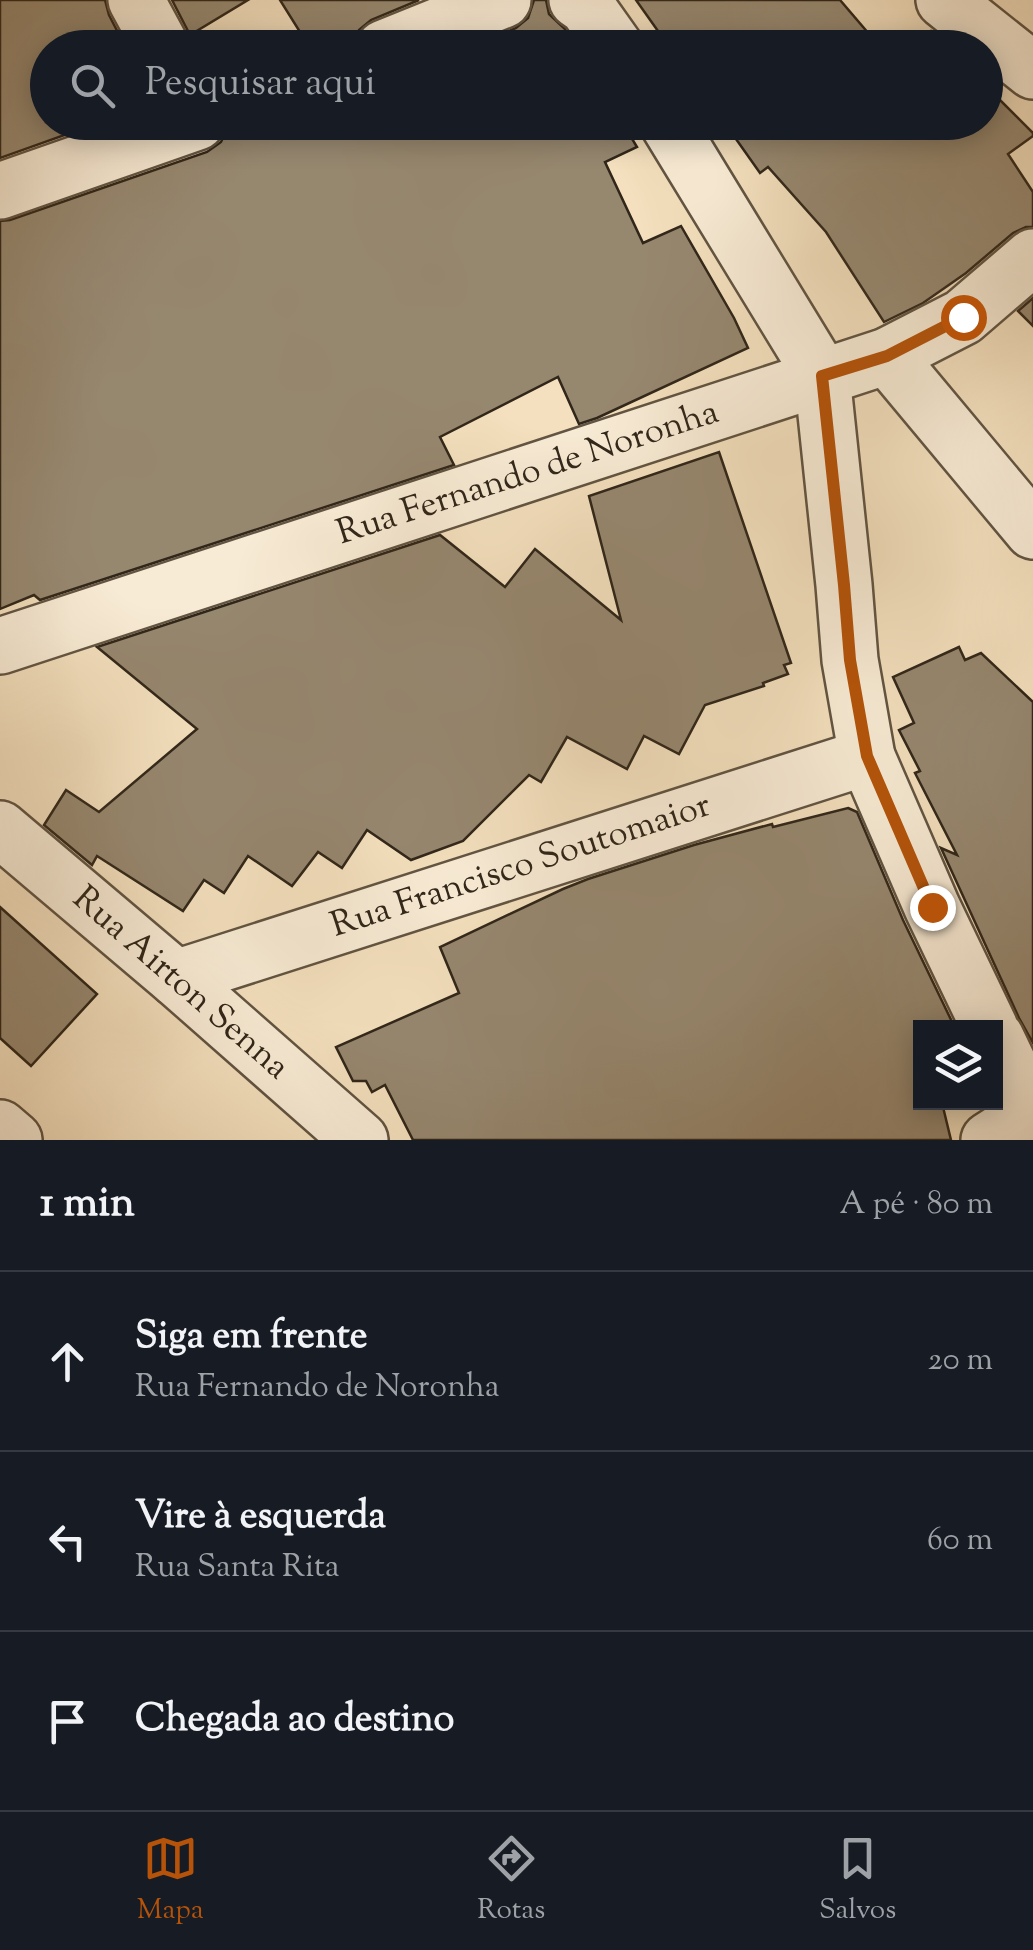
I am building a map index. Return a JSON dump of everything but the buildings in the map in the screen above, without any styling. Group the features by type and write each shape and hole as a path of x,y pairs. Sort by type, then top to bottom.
{"street":[{"path":"136,0 152,30"},
{"path":"429,30 503,0"},
{"path":"578,0 603,30"},
{"path":"944,0 982,30"},
{"path":"1003,47 1033,71"},
{"path":"0,191 146,140"},
{"path":"678,140 822,376 850,660 867,756 986,1020"},
{"name":"Rua Fernando de Noronha","path":"0,646 887,356 963,317 1033,257"},
{"path":"887,356 1033,531"},
{"name":"Rua Francisco Soutomaior","path":"176,978 867,756"},
{"name":"Rua Airton Senna","path":"0,829 360,1140"},
{"path":"989,1140 1032,1113 1003,1053"},
{"path":"0,1128 14,1140"}],"route":[{"path":"932,907 867,756 850,660 822,376 887,356 963,317"}]}
